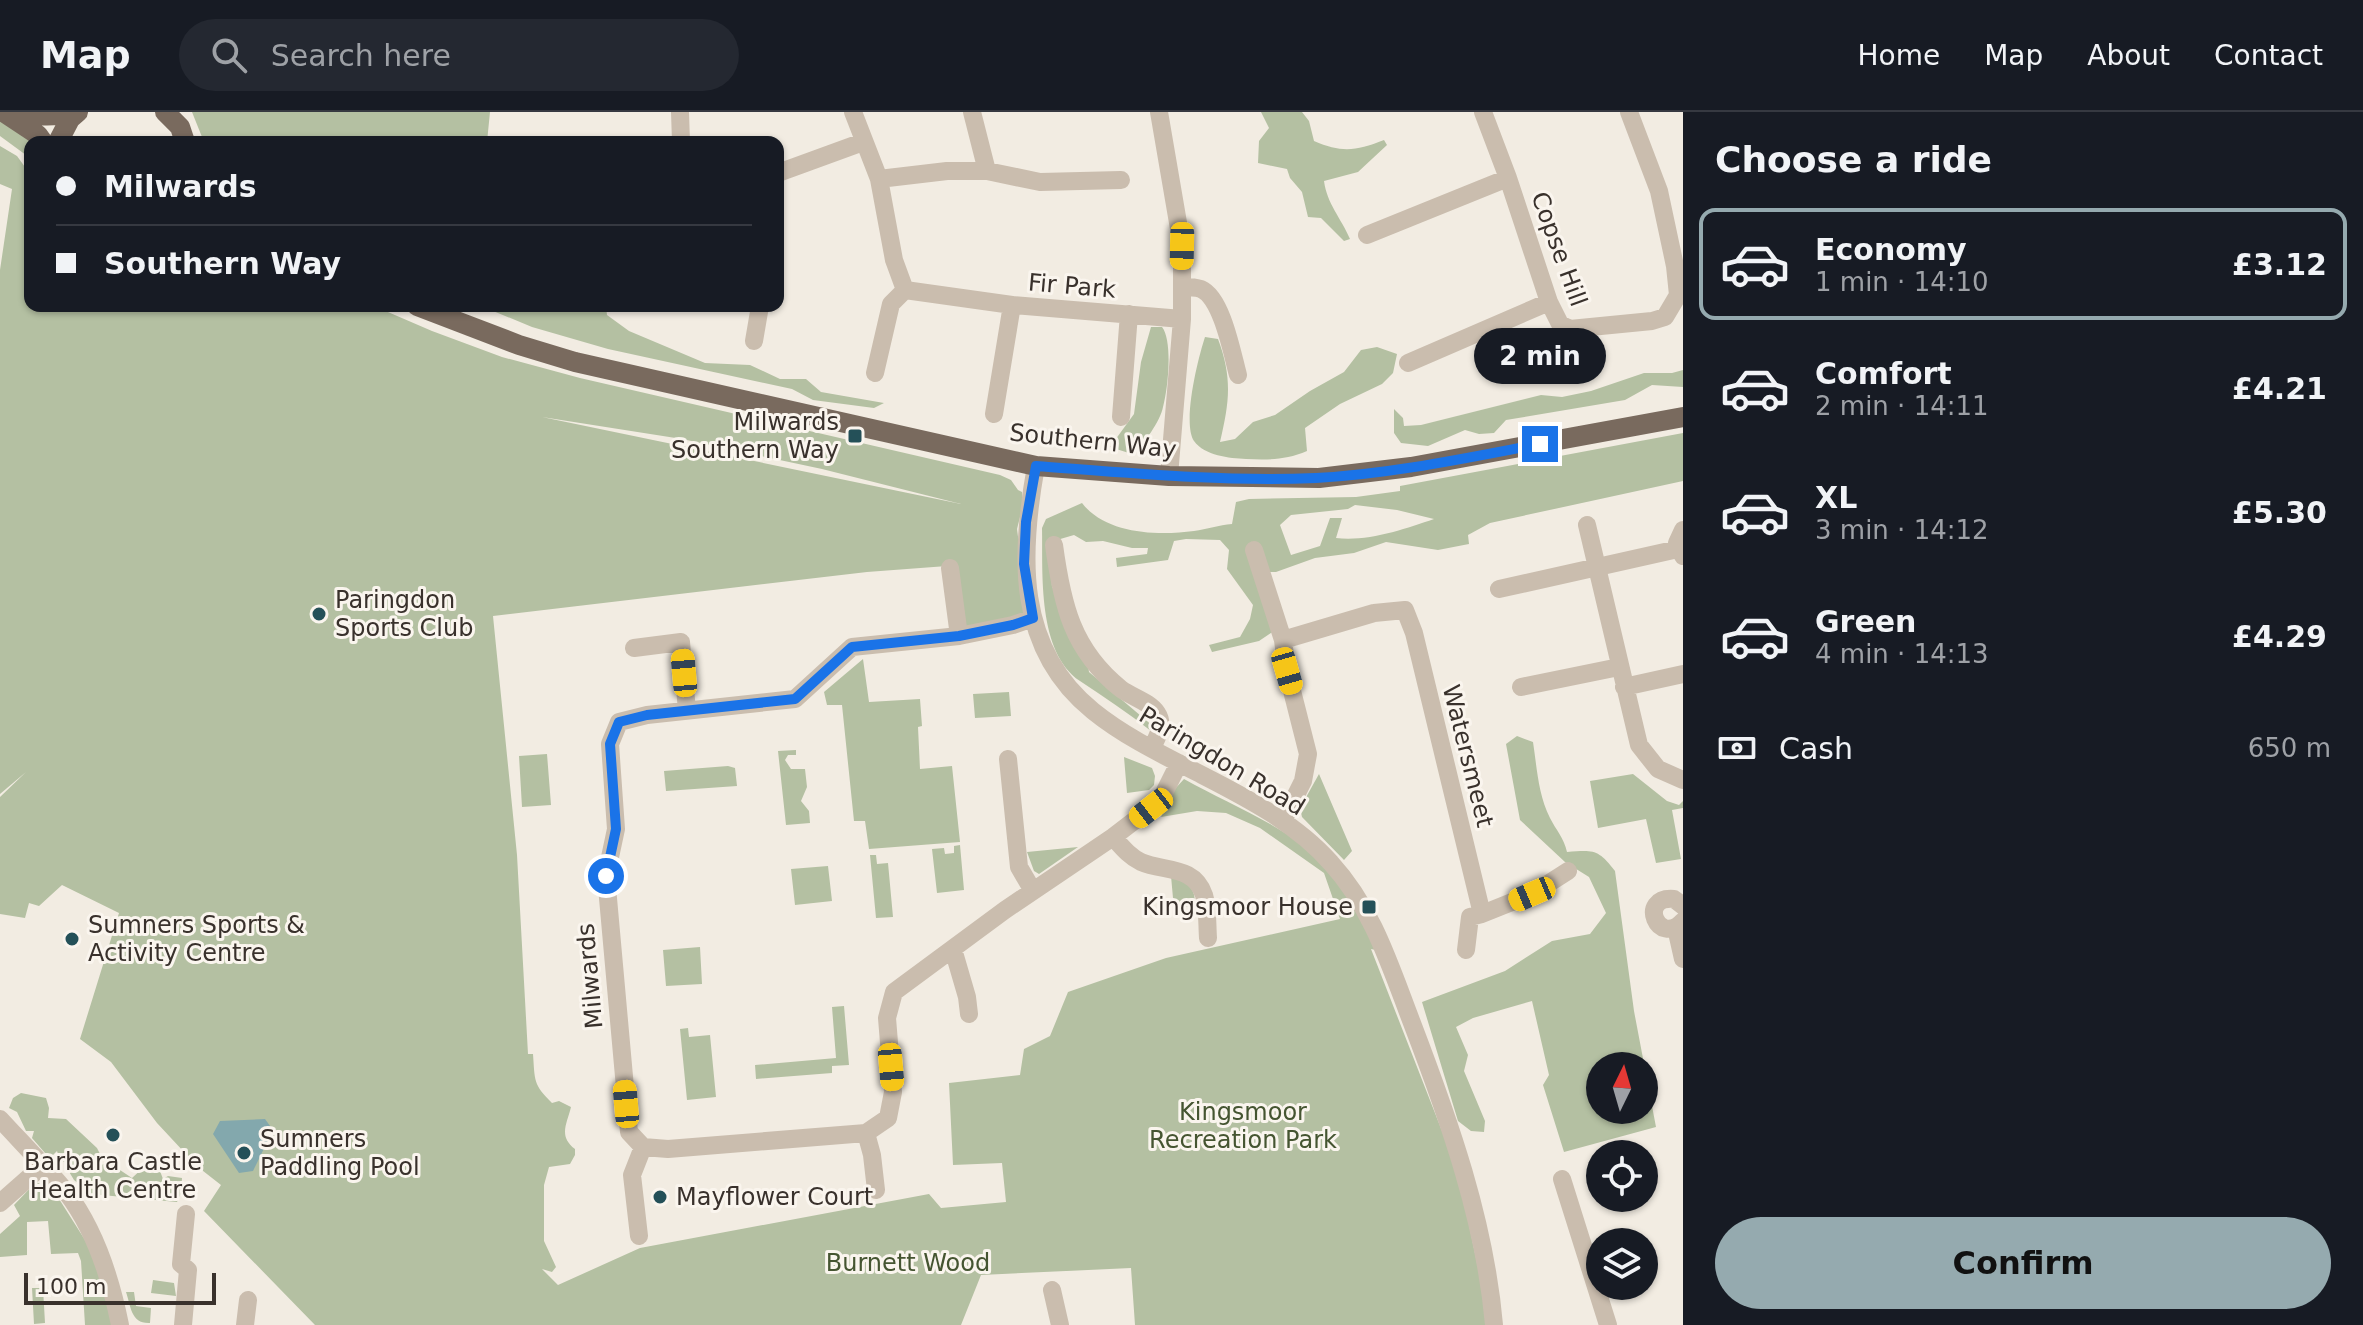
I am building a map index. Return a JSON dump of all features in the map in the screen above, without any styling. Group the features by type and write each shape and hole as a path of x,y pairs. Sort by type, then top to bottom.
{"main road":[{"path":"4,112 39,136"},
{"path":"12,112 39,115 68,112"},
{"path":"61,136 70,119 78,112"},
{"name":"Southern Way","path":"433,312 519,345 575,362 1036,466 1169,476 1319,478 1411,467 1683,417"}],"street":[{"path":"680,112 681,136"},
{"path":"853,112 879,179 894,260 905,290 891,304 875,373"},
{"path":"972,112 987,171"},
{"path":"1159,112 1182,246 1182,319 1169,476"},
{"name":"Copse Hill","path":"1483,112 1549,302 1560,324 1570,329 1665,317 1678,295 1659,191 1629,112"},
{"path":"784,171 863,142"},
{"path":"879,179 947,171 987,171 1040,182 1121,180"},
{"path":"1367,235 1508,178"},
{"path":"1182,287 1199,288 1210,295 1222,318 1238,375"},
{"name":"Fir Park","path":"905,290 1012,305 1182,319"},
{"path":"1408,363 1549,302"},
{"name":"Fir Park","path":"994,414 1012,305"},
{"path":"754,341 759,312"},
{"name":"Fir Park","path":"1121,417 1129,314"},
{"name":"Paringdon Road","path":"1036,466 1026,522 1024,564 1033,618 1051,663 1069,688 1093,711 1152,748 1283,821 1329,860 1359,897 1382,941 1453,1134 1491,1289 1494,1325"},
{"path":"1587,525 1639,745 1658,769 1683,780"},
{"path":"1499,589 1596,567 1680,553 1678,538 1683,530"},
{"path":"1054,545 1060,588 1069,621 1093,664 1123,690 1155,709 1159,717 1161,726 1152,748"},
{"path":"1254,550 1283,640 1287,671 1308,754 1303,781 1283,821"},
{"path":"950,568 959,636"},
{"name":"Watersmeet","path":"1283,640 1374,613 1413,607 1414,633 1482,914"},
{"name":"Milwards","path":"643,1147 629,1132 606,876 616,829 610,744 619,722 647,715 795,699 852,647 959,636 1033,618"},
{"path":"634,648 681,642 687,711"},
{"path":"1521,687 1619,667"},
{"path":"1624,687 1683,674"},
{"path":"1008,759 1019,867 1033,891"},
{"path":"639,1236 632,1175 643,1147 668,1149 866,1133 888,1118 893,1092 887,1018 894,992 1160,801 1179,763"},
{"path":"1113,837 1130,855 1143,863 1180,869 1194,880 1204,893 1208,938"},
{"path":"1466,950 1470,917 1532,894 1568,871"},
{"path":"1683,906 1669,898 1660,901 1654,909 1655,919 1661,927 1680,924 1683,959"},
{"path":"953,949 969,1014"},
{"path":"0,1119 68,1195 83,1220 101,1258 120,1325"},
{"path":"866,1133 876,1190"},
{"path":"0,1203 42,1166"},
{"path":"1562,1179 1608,1325"},
{"path":"183,1325 188,1270 181,1264 186,1214"},
{"path":"1052,1290 1060,1325"},
{"path":"245,1325 248,1300"}],"green space":[{"path":"192,112 490,112 488,136 202,136"},
{"path":"1261,112 1302,112 1309,121 1314,141 1341,149 1384,140 1387,145 1358,172 1324,181 1331,204 1350,239 1344,241 1321,218 1308,217 1302,192 1290,178 1287,169 1258,163 1259,141 1269,128"},
{"path":"0,117 24,136 24,154 0,136"},
{"path":"0,146 17,156 24,166 24,312 388,312 502,357 580,378 1000,475 1011,480 1022,492 1023,505 1017,529 1028,613 955,632 947,566 867,572 493,616 517,855 528,1054 533,1054 535,1076 541,1091 552,1103 559,1101 571,1107 565,1134 575,1149 575,1155 570,1164 549,1167 544,1185 544,1241 556,1267 552,1272 542,1269 558,1285 640,1248 929,1194 941,1208 1006,1202 1002,1163 953,1165 949,1083 1020,1075 1024,1049 1050,1036 1068,992 1166,958 1340,919 1324,873 1260,828 1226,813 1197,811 1161,817 1173,791 1184,779 1299,842 1331,869 1349,897 1376,950 1371,949 1458,1172 1490,1325 1135,1325 1131,1268 981,1275 961,1325 315,1325 204,1211 221,1185 198,1167 157,1123 111,1062 80,1039 119,913 62,885 39,906 29,903 25,918 0,914 0,797 26,772 0,794 0,270 12,189 0,184","holes":["542,417 682,439 822,469 961,504"]},
{"path":"496,312 607,312 629,331 705,363 750,365 780,379 806,379 821,392 884,403 874,408 813,400 792,389 608,349 532,327"},
{"path":"1151,327 1162,327 1168,343 1166,389 1159,419 1132,454 1110,447 1134,414 1141,362"},
{"path":"1205,337 1218,339 1228,379 1220,442 1235,439 1253,422 1275,415 1344,372 1361,350 1377,347 1397,354 1393,373 1382,384 1340,404 1305,428 1307,451 1277,459 1239,459 1204,450 1194,441 1191,432 1192,390"},
{"path":"1683,370 1683,387 1652,385 1625,400 1506,420 1494,433 1479,434 1465,430 1428,446 1401,443 1394,433 1394,409 1403,418 1404,426 1421,425 1541,395 1562,397 1591,391 1644,373"},
{"path":"1683,433 1683,481 1490,523 1468,535 1469,544 1438,550 1386,542 1354,553 1315,558 1276,572 1257,572 1274,631 1259,641 1212,652 1209,645 1240,637 1250,619 1253,605 1227,569 1229,550 1220,540 1174,541 1168,560 1117,567 1116,558 1147,554 1148,548 1132,548 1103,541 1086,542 1074,535 1050,542 1052,587 1061,598 1087,658 1089,672 1154,727 1151,731 1080,681 1066,668 1056,651 1049,632 1043,589 1042,528 1046,519 1082,503 1104,521 1118,527 1149,533 1180,533 1232,524 1236,502 1249,499 1356,497 1400,491 1400,486","holes":["1355,505 1397,510 1434,519 1386,534 1348,539 1336,538 1342,518 1330,518 1320,546 1291,555 1280,525 1291,515 1348,509"]},
{"path":"863,659 869,702 920,699 920,769 952,766 960,842 869,849 865,821 854,821 842,705 827,705 824,692"},
{"path":"1009,692 1011,716 975,718 973,694"},
{"path":"1517,736 1533,742 1543,800 1567,852 1595,852 1615,871 1642,1052 1586,1052 1586,1124 1655,1124 1656,1127 1608,1140 1586,1140 1586,1146 1564,1152 1543,1085 1549,1075 1532,1001 1473,1018 1456,1027 1468,1055 1464,1071 1485,1121 1484,1132 1471,1131 1458,1121 1422,1002 1505,971 1552,941 1590,934 1606,913 1589,877 1565,862 1520,820 1506,744"},
{"path":"796,750 796,755 788,755 785,760 791,769 805,769 807,787 801,801 809,811 810,823 786,825 778,751"},
{"path":"547,754 551,805 522,807 519,756"},
{"path":"1124,757 1152,768 1154,785 1149,790 1127,793"},
{"path":"735,768 737,786 666,791 664,771"},
{"path":"1319,774 1352,851 1344,860 1302,817 1300,808"},
{"path":"1633,774 1667,801 1679,805 1683,801 1683,808 1672,810 1681,859 1656,863 1646,819 1598,828 1590,781"},
{"path":"960,845 964,890 937,893 932,849 944,848 945,854 954,853 954,846"},
{"path":"1078,847 1039,874 1034,871 1027,852"},
{"path":"870,855 876,855 877,864 888,863 893,917 876,918"},
{"path":"828,866 832,901 795,905 791,869"},
{"path":"1171,876 1189,886 1194,894 1194,905 1174,909"},
{"path":"700,947 702,984 666,986 663,950"},
{"path":"844,1006 849,1065 832,1066 832,1073 756,1079 755,1065 836,1058 832,1007"},
{"path":"688,1028 689,1037 710,1035 716,1097 687,1100 680,1029"},
{"path":"21,1093 46,1098 48,1118 66,1119 97,1148 101,1156 97,1165 111,1164 132,1178 151,1165 160,1171 163,1179 168,1176 182,1178 177,1202 91,1194 74,1180 68,1170 68,1159 65,1162 60,1160 57,1151 53,1155 45,1153 32,1138 34,1131 26,1131 17,1112 9,1108 13,1098"},
{"path":"36,1182 54,1191 92,1251 113,1325 85,1325 81,1261 78,1253 51,1254 48,1221 27,1222 27,1255 0,1257 0,1234 20,1216 14,1205"},
{"path":"153,1280 174,1283 176,1296 151,1293"},
{"path":"32,1288 43,1288 45,1323 34,1324"},
{"path":"126,1292 134,1292 136,1306 151,1308 150,1323 135,1318"}],"water":[{"name":"Sumners Paddling Pool","path":"265,1119 273,1130 253,1171 239,1173 213,1134 220,1121"}],"place":[{"name":"Milwards Southern Way","path":"855,436"},
{"name":"Paringdon Sports Club","path":"319,614"},
{"name":"Kingsmoor House","path":"1369,907"},
{"name":"Sumners Sports & Activity Centre","path":"72,939"},
{"name":"Barbara Castle Health Centre","path":"113,1135"},
{"name":"Sumners Paddling Pool","path":"244,1153"},
{"name":"Mayflower Court","path":"660,1197"}],"route":[{"path":"606,876 617,814 610,744 619,722 647,715 795,699 852,647 959,636 1033,618 1024,564 1026,522 1036,466 1169,476 1319,478 1411,467 1540,444"}],"park label":[{"name":"Kingsmoor Recreation Park","path":"1243,1126"},
{"name":"Burnett Wood","path":"908,1263"}]}
